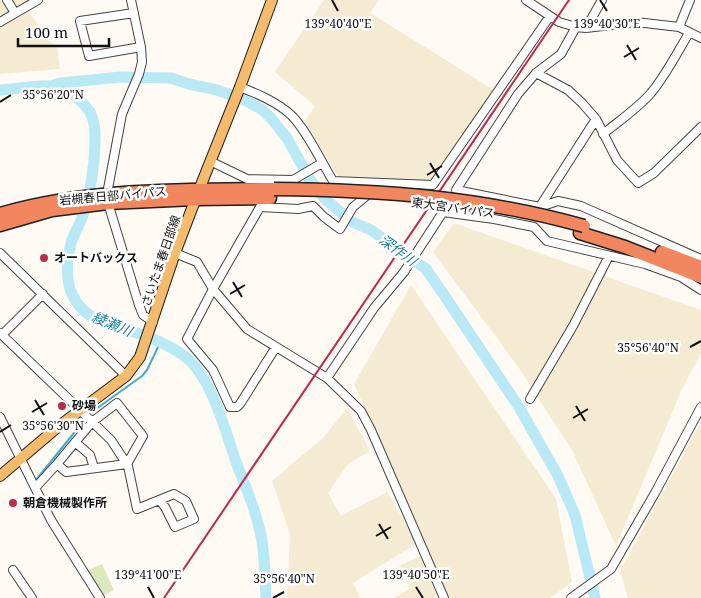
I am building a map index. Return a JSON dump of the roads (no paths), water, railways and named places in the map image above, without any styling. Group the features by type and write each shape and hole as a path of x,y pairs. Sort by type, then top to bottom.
{"highway":[{"name":"東大宮バイパス","path":"197,194 272,193 378,199 447,206 582,229 701,267"},
{"name":"岩槻春日部バイパス","path":"0,214 103,199 197,194"},
{"name":"岩槻春日部バイパス","path":"0,225 66,203"},
{"name":"東大宮バイパス","path":"582,229 701,277"}],"main road":[{"name":"さいたま春日部線","path":"0,476 20,459 87,417 136,364 152,326 175,253 197,194 272,0"}],"street":[{"path":"7,0 15,13"},
{"path":"0,22 38,0"},
{"path":"131,0 141,47 141,68 120,122 103,199 139,305 143,315 152,326"},
{"path":"526,0 558,22 576,27 586,28 636,22 679,27 701,38"},
{"path":"586,28 602,0"},
{"path":"679,27 690,0"},
{"path":"134,13 80,21 89,56 141,47"},
{"path":"239,88 275,103 291,115 333,181 433,185 550,16"},
{"path":"576,27 561,54 536,73 518,94 456,190 540,207 558,201 581,206 701,259"},
{"path":"603,134 637,107 651,92 664,76 689,33"},
{"path":"536,73 568,90 582,102 596,119 617,160 638,183 654,173 701,127"},
{"path":"534,227 540,207 596,119"},
{"path":"210,161 246,179 293,180 322,163"},
{"path":"276,347 240,404 237,407 230,407 213,370 187,340 213,289 260,207 298,208 313,206 324,218 340,229 353,208 382,183"},
{"path":"494,219 503,200"},
{"path":"328,378 374,308 406,268 443,212 534,227 547,241 645,264 681,277 701,290"},
{"path":"0,253 126,376"},
{"path":"175,253 197,262 213,289 247,329 328,378 360,411 366,419 444,598"},
{"path":"530,399 573,326 609,256"},
{"path":"0,266 6,259"},
{"path":"43,294 1,334 64,397 111,440 127,464 137,509 159,500 174,494 186,501 194,519 175,527 166,507 159,500"},
{"path":"36,487 75,442 87,417 117,403 143,436 127,464"},
{"path":"571,598 611,569 655,493 701,407"},
{"path":"0,417 51,520 100,598"},
{"path":"75,442 90,455 94,468"},
{"path":"57,464 66,472 127,464"},
{"path":"13,570 32,598"}],"waterway":[{"name":"深作川","path":"0,90 52,86 60,83 121,77 171,78 217,90 242,99 261,109 287,138 309,178 324,198 352,222 371,230 426,269 442,292 519,407 558,476 575,515 595,598"},
{"name":"綾瀬川","path":"60,83 80,100 90,112 95,132 94,162 89,195 68,256 70,290 78,304 89,315 167,345 191,361 200,373 221,416 260,530 266,598"},
{"path":"89,414 142,376 147,370 160,343"},
{"path":"36,480 86,418"}],"railway":[{"path":"164,598 569,0"}],"place":[{"name":"オートバックス","path":"44,258"},
{"name":"砂場","path":"62,406"},
{"name":"朝倉機械製作所","path":"13,503"}]}
